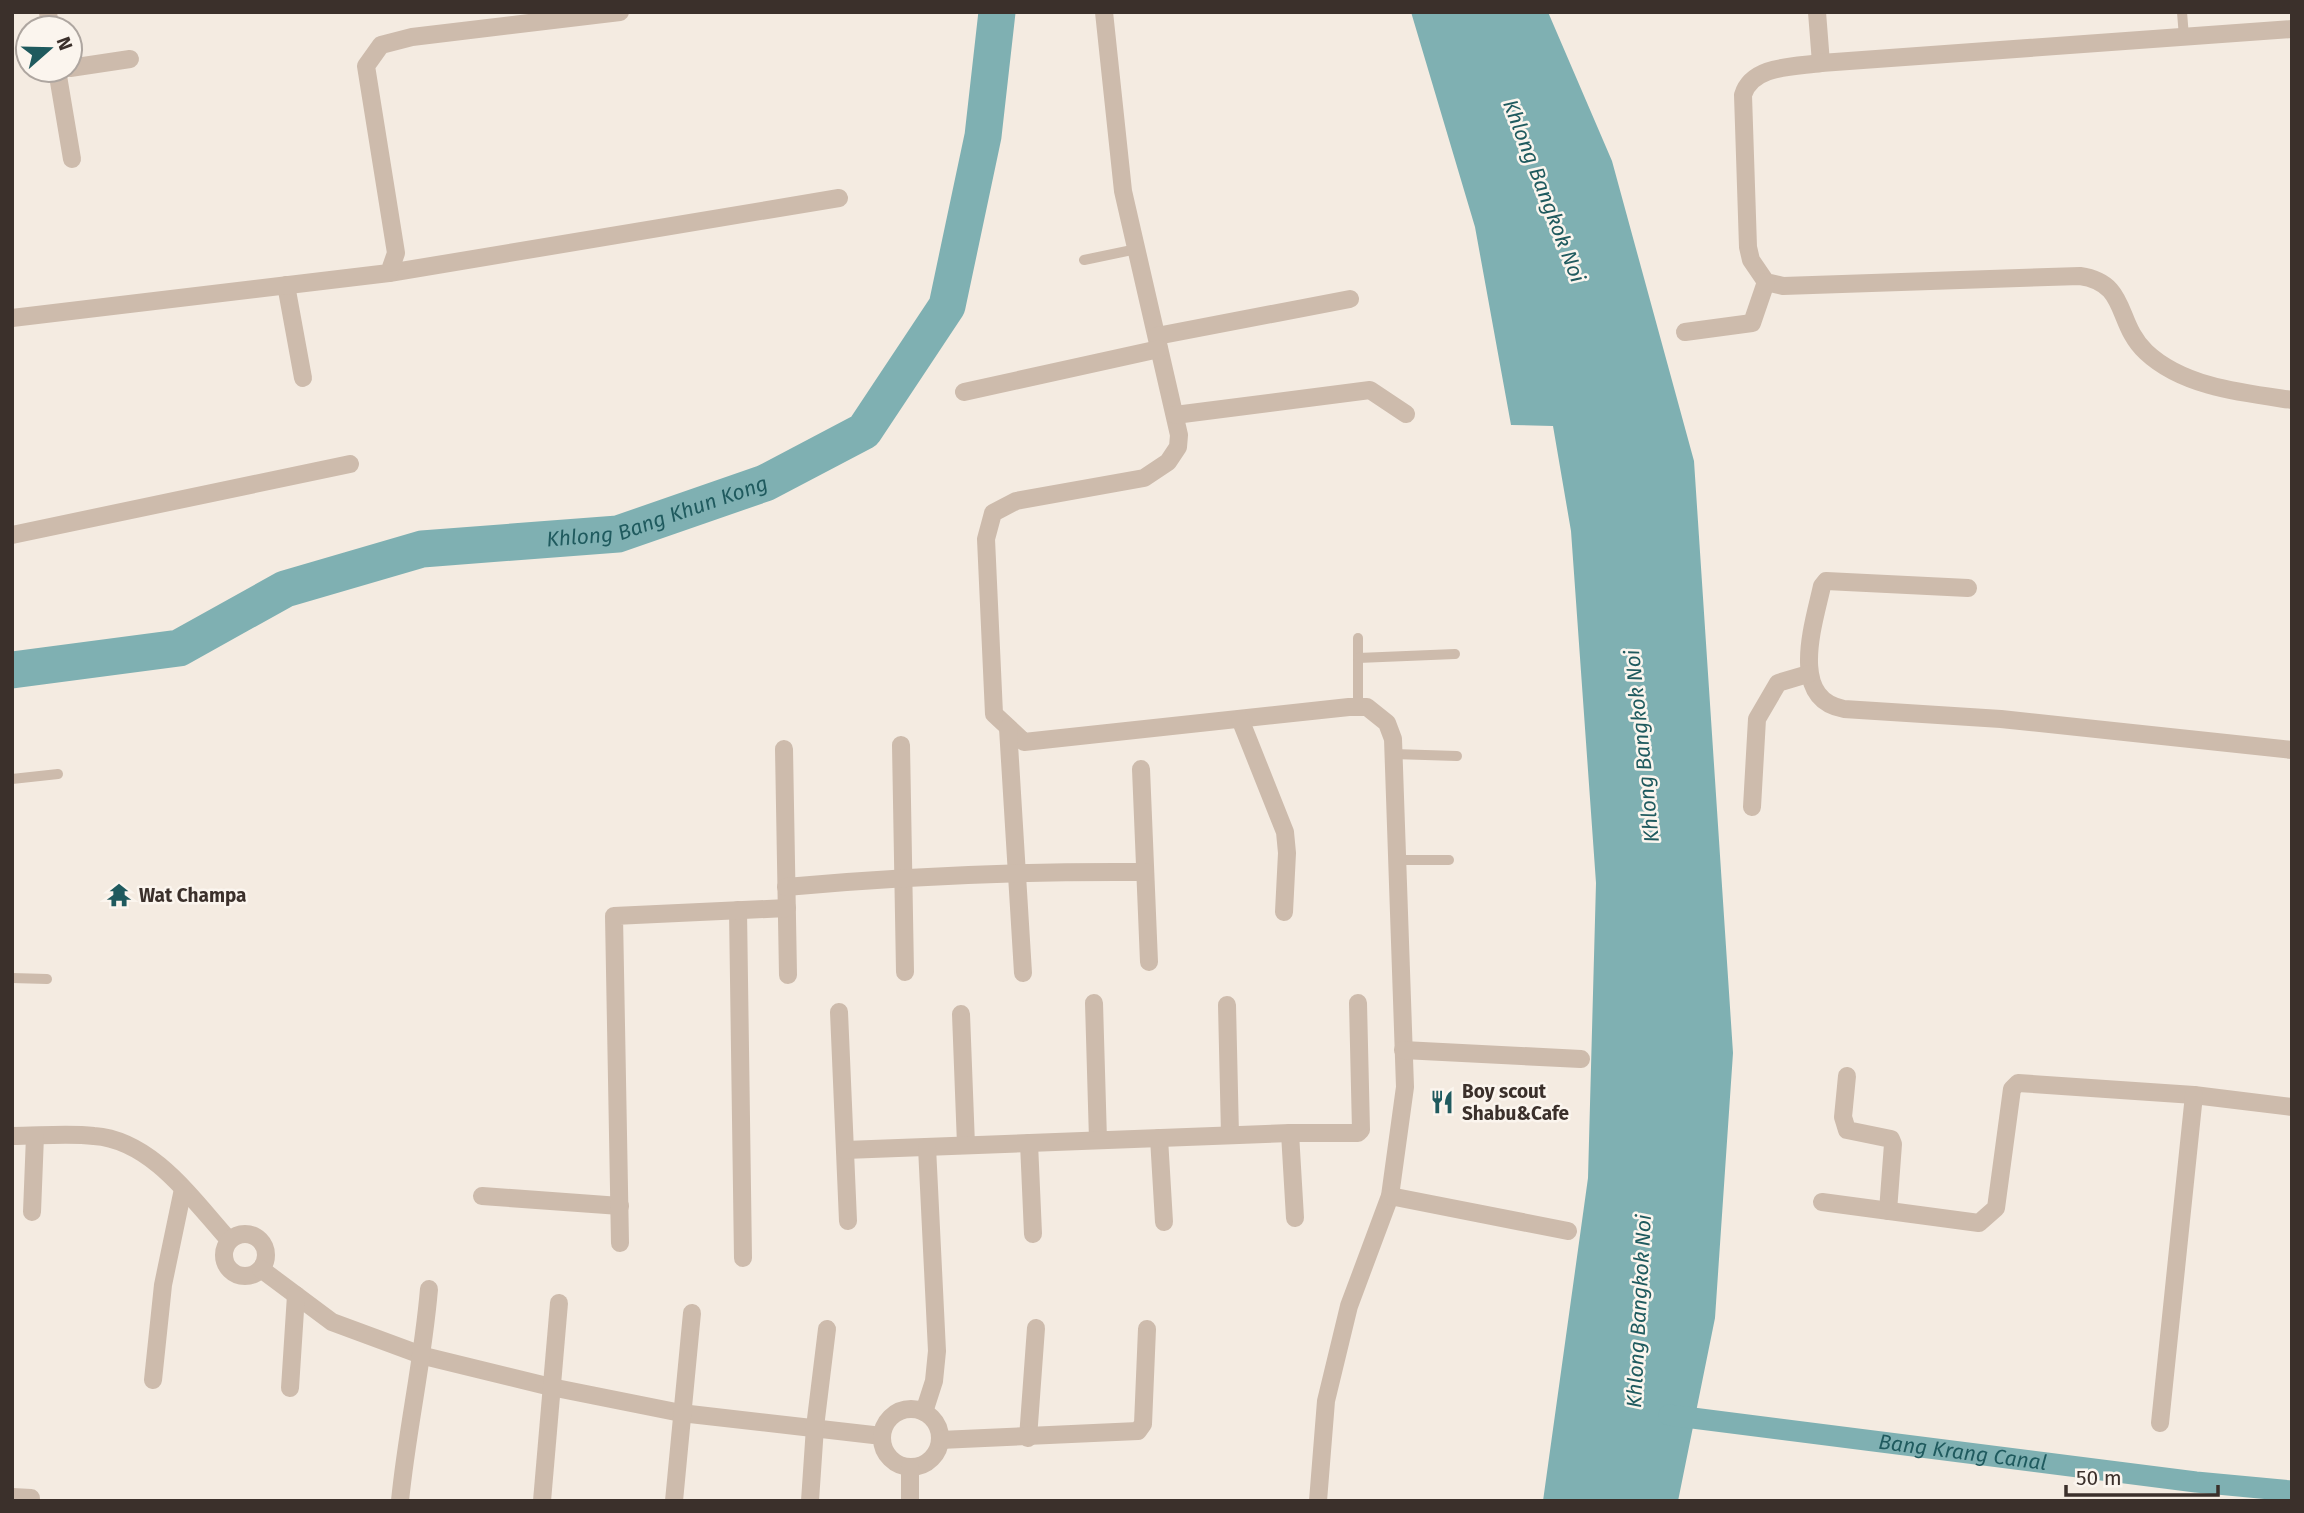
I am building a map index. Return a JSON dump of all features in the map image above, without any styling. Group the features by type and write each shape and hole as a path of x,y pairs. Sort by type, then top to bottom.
{"street":[{"path":"385,273 396,253 366,66 381,46 412,37 620,12"},
{"path":"1104,12 1123,191 1180,435 1178,447 1168,462 1144,478 1016,501 993,513 986,539 994,714 1024,742 1358,707 1367,707 1387,723 1393,739 1405,1087 1390,1196 1349,1306 1326,1401 1318,1501"},
{"path":"1817,12 1821,63"},
{"path":"2292,29 1821,63 1762,73 1751,80 1743,95 1748,247 1751,260 1766,282 1783,286 2080,276 2098,279 2114,291 2134,340 2147,354 2183,377 2257,395 2292,400"},
{"path":"84,66 130,59"},
{"path":"59,84 72,159"},
{"path":"12,318 385,273 839,198"},
{"path":"1685,332 1752,323 1766,282"},
{"path":"286,285 303,378"},
{"path":"964,392 1158,342 1350,299"},
{"path":"1175,415 1370,390 1406,414"},
{"path":"12,535 350,464"},
{"path":"1968,588 1830,579 1822,586 1811,637 1808,674 1823,701 1844,709 2001,719 2292,750"},
{"path":"1752,807 1757,719 1777,683 1808,674"},
{"path":"1240,719 1285,832 1287,853 1284,912"},
{"path":"1008,728 1023,973"},
{"path":"901,745 905,972"},
{"path":"784,749 788,975"},
{"path":"1141,769 1149,962"},
{"path":"786,887 903,876 1016,871 1145,872"},
{"path":"620,1243 614,916 787,908"},
{"path":"738,910 743,1258"},
{"path":"1094,1003 1098,1140"},
{"path":"845,1150 1360,1132 1358,1003"},
{"path":"1227,1004 1230,1135"},
{"path":"839,1012 849,1221"},
{"path":"961,1014 966,1145"},
{"path":"1403,1049 1581,1059"},
{"path":"1847,1076 1843,1117 1847,1130 1891,1139 1894,1144 1888,1212"},
{"path":"1822,1202 1975,1224 1994,1212 2012,1089 2018,1083 2194,1095 2292,1107"},
{"path":"2160,1423 2194,1095"},
{"path":"1290,1133 1295,1218"},
{"path":"12,1136 96,1136 134,1147 183,1188 229,1240"},
{"path":"32,1212 35,1136"},
{"path":"1158,1138 1164,1222"},
{"path":"1030,1143 1033,1234"},
{"path":"924,1412 934,1381 937,1351 927,1147"},
{"path":"153,1380 163,1285 183,1188"},
{"path":"482,1196 620,1206"},
{"path":"1390,1196 1568,1231"},
{"path":"243,1233 259,1239 266,1253 261,1269 246,1276 230,1270 223,1256 229,1240 243,1233"},
{"path":"261,1269 332,1322 424,1356 551,1387 681,1413 882,1436"},
{"path":"400,1501 408,1432 424,1356 429,1289"},
{"path":"290,1388 296,1295"},
{"path":"542,1501 559,1303"},
{"path":"674,1501 692,1314"},
{"path":"1028,1438 1036,1328"},
{"path":"810,1501 815,1427 827,1329"},
{"path":"940,1440 1138,1431 1143,1424 1147,1329"},
{"path":"913,1409 924,1412 933,1419 940,1440 931,1460 910,1467 890,1457 882,1436 892,1416 913,1409"},
{"path":"910,1467 910,1501"},
{"path":"12,1497 31,1498"}],"lane":[{"path":"2182,12 2184,37"},
{"path":"1084,260 1137,249"},
{"path":"1358,638 1358,707"},
{"path":"1358,658 1454,654"},
{"path":"1393,754 1457,756"},
{"path":"12,779 58,774"},
{"path":"1396,860 1449,860"},
{"path":"12,978 47,979"}],"water":[{"name":"Khlong Bangkok Noi","path":"1411,12 1548,12 1612,161 1694,461 1733,1053 1715,1318 1678,1501 1543,1501 1588,1178 1596,883 1571,531 1553,426 1511,425 1475,227"}],"waterway":[{"name":"Khlong Bang Khun Kong","path":"12,670 179,648 285,589 422,549 618,534 765,483 864,431 947,306 983,136 997,12"},
{"name":"Bang Krang Canal","path":"1669,1415 2196,1482 2292,1491"}],"place":[{"name":"Wat Champa","path":"119,895"},
{"name":"Boy scout Shabu&Cafe","path":"1442,1102"}]}
